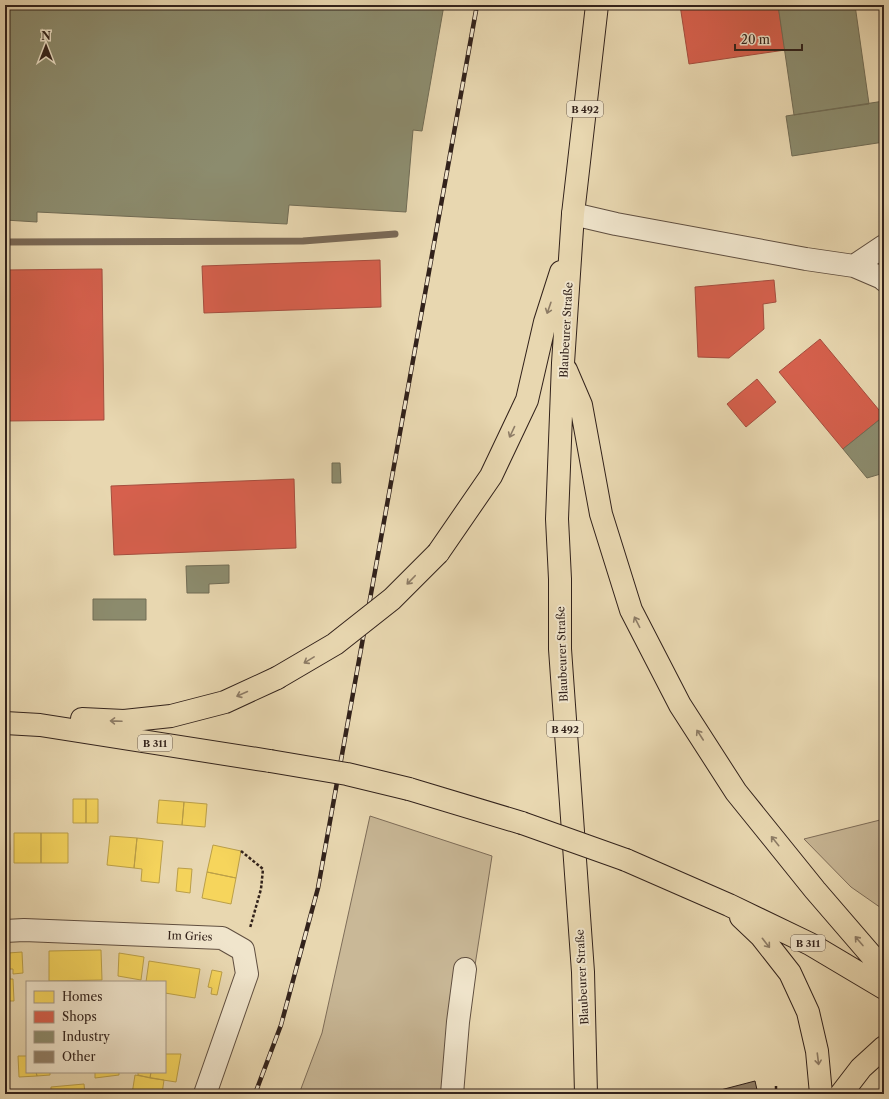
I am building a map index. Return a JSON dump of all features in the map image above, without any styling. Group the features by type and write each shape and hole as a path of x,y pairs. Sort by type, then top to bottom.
{"main road":[{"name":"Blaubeurer Straße","path":"586,1094 583,972 560,649 560,579 557,519 563,363 570,245 597,5"},
{"path":"40,725 54,718 124,721 171,716 225,702 278,678 335,644 392,600 438,553 491,476 527,400 544,322 570,245"},
{"path":"563,363 581,405 601,514 631,610 680,705 736,792 815,890 884,970"},
{"name":"B 311","path":"5,723 40,725 347,774 409,789 522,823 626,860 729,905 810,944 884,988"},
{"path":"729,905 761,936 790,973 808,1012 817,1051 821,1094"},
{"path":"841,1094 861,1068 884,1047"}],"street":[{"path":"573,214 623,225 806,259 854,266 884,280"},
{"path":"854,266 884,246"},
{"name":"Im Gries","path":"5,931 24,930 222,938 244,950"},
{"path":"205,1094 247,974 244,950"},
{"path":"452,1094 458,1022 465,969"}],"path":[{"path":"242,852 263,870 261,889 244,950"},
{"path":"776,1085 776,1094"}],"shaded area":[{"path":"370,816 492,856 455,1094 299,1094 322,1033"},
{"path":"884,819 884,910 851,887 804,839"}],"building: Homes":[{"path":"73,799 86,799 86,823 73,823"},
{"path":"86,799 98,799 98,823 86,823"},
{"path":"159,800 184,802 182,825 157,823"},
{"path":"184,802 207,804 205,827 182,825"},
{"path":"5,826 9,826 10,850 5,851"},
{"path":"14,833 41,833 41,863 14,863"},
{"path":"41,833 68,833 68,863 41,863"},
{"path":"110,836 137,838 134,868 107,865"},
{"path":"137,838 163,841 159,883 141,881 142,869 134,868"},
{"path":"213,845 241,851 236,878 207,872"},
{"path":"178,868 192,869 190,893 176,891"},
{"path":"207,872 236,878 231,904 202,898"},
{"path":"101,950 102,980 49,981 49,951"},
{"path":"22,952 23,973 13,974 13,969 9,969 8,953"},
{"path":"5,953 8,953 10,979 13,979 14,1001 5,1001"},
{"path":"119,953 144,957 141,980 118,976"},
{"path":"149,961 200,969 195,998 166,993 166,981 146,981"},
{"path":"212,970 222,972 217,995 211,994 212,988 208,987"},
{"path":"166,1054 181,1054 176,1082 150,1078 151,1073 166,1073"},
{"path":"18,1056 26,1056 26,1073 36,1073 37,1076 19,1077"},
{"path":"36,1073 50,1073 50,1075 37,1076"},
{"path":"95,1073 119,1073 119,1075 95,1078"},
{"path":"138,1073 151,1073 150,1078 138,1075"},
{"path":"135,1075 164,1080 162,1094 132,1094"},
{"path":"84,1084 85,1094 51,1094 51,1087"}],"building: Shops":[{"path":"680,5 778,5 785,50 689,64"},
{"path":"380,260 381,307 204,313 202,266"},
{"path":"102,269 104,420 5,421 5,270"},
{"path":"774,280 776,302 763,304 764,329 729,358 698,357 695,287"},
{"path":"820,339 884,416 843,449 779,372"},
{"path":"757,379 776,402 746,427 727,404"},
{"path":"294,479 296,548 114,555 111,486"}],"building: Industry":[{"path":"5,5 444,5 422,131 413,130 406,212 289,205 287,224 37,212 37,222 5,220"},
{"path":"778,5 855,5 869,104 794,115"},
{"path":"884,101 884,142 792,156 786,116"},
{"path":"884,416 884,473 867,478 843,449"},
{"path":"332,463 340,463 341,483 332,483"},
{"path":"229,565 229,583 209,584 209,593 187,593 186,566"},
{"path":"93,599 146,599 146,620 93,620"}],"building: Other":[{"path":"755,1081 758,1094 709,1094 709,1093"}],"waterway":[{"path":"5,242 303,241 395,234"}],"railway":[{"path":"255,1094 281,1025 318,888 477,5"}]}
